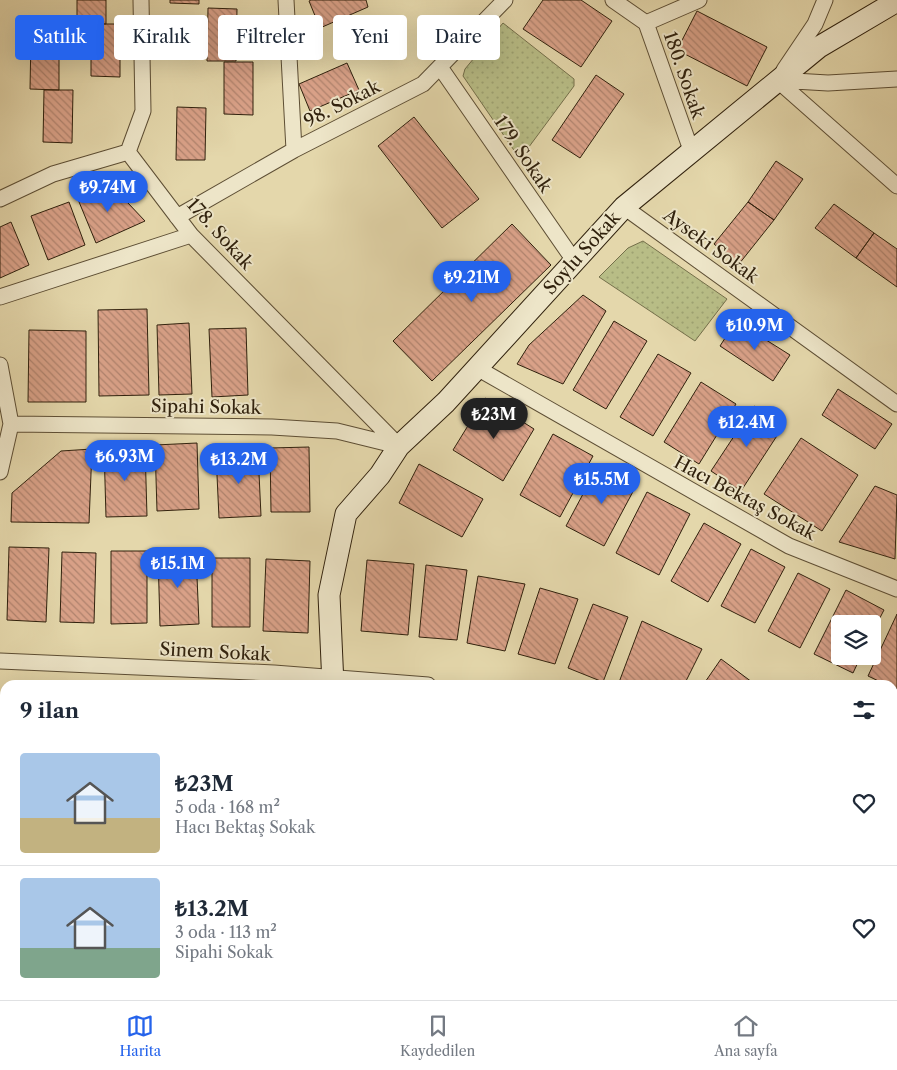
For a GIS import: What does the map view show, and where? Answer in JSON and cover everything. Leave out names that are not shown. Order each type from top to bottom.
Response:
[{"type":"street","points":[[0,199],[53,174],[128,152],[143,111],[141,0]]},
{"type":"street","points":[[286,0],[294,150]]},
{"type":"street","name":"98. Sokak","points":[[177,217],[294,150],[423,84],[505,0]]},
{"type":"street","name":"180. Sokak","points":[[613,0],[646,23],[661,70],[691,150]]},
{"type":"street","points":[[646,23],[698,0]]},
{"type":"street","points":[[777,80],[815,24],[825,0]]},
{"type":"street","name":"Soylu Sokak","points":[[333,680],[329,595],[346,514],[380,475],[399,446],[446,402],[624,207],[691,150],[819,47],[897,1]]},
{"type":"street","name":"179. Sokak","points":[[440,67],[574,262]]},
{"type":"street","points":[[777,80],[828,83],[897,79]]},
{"type":"street","points":[[777,80],[897,186]]},
{"type":"street","name":"178. Sokak","points":[[128,152],[191,235],[399,446]]},
{"type":"street","name":"Ayseki Sokak","points":[[624,207],[897,404]]},
{"type":"street","points":[[0,297],[191,235]]},
{"type":"street","points":[[0,365],[11,424],[0,472]]},
{"type":"street","name":"Hacı Bektaş Sokak","points":[[477,368],[789,546],[897,589]]},
{"type":"street","name":"Sipahi Sokak","points":[[11,424],[272,427],[337,431],[399,446]]},
{"type":"street","name":"Sinem Sokak","points":[[0,661],[316,680]]},
{"type":"green space","points":[[503,23],[574,79],[574,86],[520,159],[463,76],[465,69],[472,60],[500,60],[500,27]]},
{"type":"green space","points":[[643,241],[727,299],[695,341],[599,277],[628,248]]},
{"type":"building","points":[[77,0],[106,0],[106,24],[104,24],[104,15],[77,15]]},
{"type":"building","points":[[170,0],[199,0],[199,4],[170,3]]},
{"type":"building","points":[[366,0],[368,7],[350,15],[333,15],[333,22],[323,27],[323,15],[315,15],[309,1]]},
{"type":"building","points":[[543,0],[581,0],[612,21],[581,67],[523,29]]},
{"type":"building","points":[[208,8],[237,9],[237,15],[218,15],[218,60],[236,61],[207,61]]},
{"type":"building","points":[[697,11],[767,47],[747,86],[677,50]]},
{"type":"building","points":[[104,24],[114,24],[114,60],[120,60],[120,77],[91,76],[91,60],[104,60]]},
{"type":"building","points":[[31,60],[59,60],[59,90],[30,89]]},
{"type":"building","points":[[224,62],[253,62],[253,115],[224,114]]},
{"type":"building","points":[[347,63],[359,90],[310,111],[299,84]]},
{"type":"building","points":[[596,75],[624,94],[580,158],[552,140]]},
{"type":"building","points":[[44,90],[73,90],[72,143],[43,142]]},
{"type":"building","points":[[177,107],[206,108],[205,160],[176,160]]},
{"type":"building","points":[[414,117],[479,199],[442,228],[378,146]]},
{"type":"building","points":[[776,161],[803,179],[774,220],[748,202]]},
{"type":"building","points":[[111,185],[145,221],[96,243],[77,197]]},
{"type":"building","points":[[69,202],[85,245],[48,260],[31,216]]},
{"type":"building","points":[[748,202],[774,220],[739,264],[714,244]]},
{"type":"building","points":[[834,204],[874,233],[856,258],[815,228]]},
{"type":"building","points":[[11,222],[29,265],[0,278],[0,227]]},
{"type":"building","points":[[512,224],[551,265],[432,381],[393,341]]},
{"type":"building","points":[[874,233],[897,249],[897,287],[856,258]]},
{"type":"building","points":[[583,295],[606,311],[563,384],[517,364],[529,345]]},
{"type":"building","points":[[147,309],[149,395],[99,396],[98,310]]},
{"type":"building","points":[[614,321],[647,341],[606,409],[573,390]]},
{"type":"building","points":[[736,321],[790,355],[773,381],[720,346]]},
{"type":"building","points":[[189,323],[192,394],[159,395],[157,325]]},
{"type":"building","points":[[246,328],[248,395],[212,397],[209,329]]},
{"type":"building","points":[[29,330],[86,331],[86,402],[28,402]]},
{"type":"building","points":[[658,354],[691,373],[653,436],[620,417]]},
{"type":"building","points":[[701,382],[736,404],[699,464],[664,442]]},
{"type":"building","points":[[838,389],[892,424],[875,449],[822,415]]},
{"type":"building","points":[[485,398],[534,429],[503,481],[453,450]]},
{"type":"building","points":[[754,406],[784,425],[741,491],[711,471]]},
{"type":"building","points":[[553,434],[593,456],[560,517],[520,495]]},
{"type":"building","points":[[801,438],[858,475],[822,531],[764,494]]},
{"type":"building","points":[[197,443],[199,509],[157,511],[155,445]]},
{"type":"building","points":[[145,446],[147,516],[106,517],[104,447]]},
{"type":"building","points":[[309,447],[310,512],[271,512],[270,448]]},
{"type":"building","points":[[92,449],[89,523],[11,522],[12,493],[61,451]]},
{"type":"building","points":[[258,452],[261,516],[219,518],[216,454]]},
{"type":"building","points":[[419,464],[483,499],[462,537],[399,503]]},
{"type":"building","points":[[599,464],[637,484],[604,546],[566,526]]},
{"type":"building","points":[[875,486],[897,495],[895,559],[839,542]]},
{"type":"building","points":[[647,492],[690,514],[659,575],[616,553]]},
{"type":"building","points":[[704,523],[741,544],[708,602],[671,581]]},
{"type":"building","points":[[9,547],[49,548],[46,622],[7,620]]},
{"type":"building","points":[[751,549],[785,567],[755,623],[721,606]]},
{"type":"building","points":[[111,551],[147,551],[147,623],[111,624]]},
{"type":"building","points":[[62,552],[96,553],[94,623],[60,622]]},
{"type":"building","points":[[196,553],[199,624],[160,626],[158,554]]},
{"type":"building","points":[[212,558],[250,558],[250,627],[212,627]]},
{"type":"building","points":[[266,559],[310,561],[308,633],[263,631]]},
{"type":"building","points":[[367,560],[414,564],[408,635],[361,631]]},
{"type":"building","points":[[426,565],[467,570],[457,640],[419,637]]},
{"type":"building","points":[[798,573],[830,589],[800,648],[768,631]]},
{"type":"building","points":[[478,576],[525,584],[505,651],[467,643]]},
{"type":"building","points":[[540,588],[578,599],[555,664],[518,654]]},
{"type":"building","points":[[846,590],[884,610],[881,616],[834,615]]},
{"type":"building","points":[[593,604],[628,617],[604,680],[598,680],[568,668]]},
{"type":"building","points":[[897,614],[897,680],[876,680],[868,676],[873,665],[881,665],[881,648]]},
{"type":"building","points":[[831,620],[831,662],[814,654]]},
{"type":"building","points":[[642,621],[702,649],[686,680],[620,680]]},
{"type":"building","points":[[721,659],[749,680],[706,680]]},
{"type":"building","points":[[837,665],[857,665],[853,673]]}]
